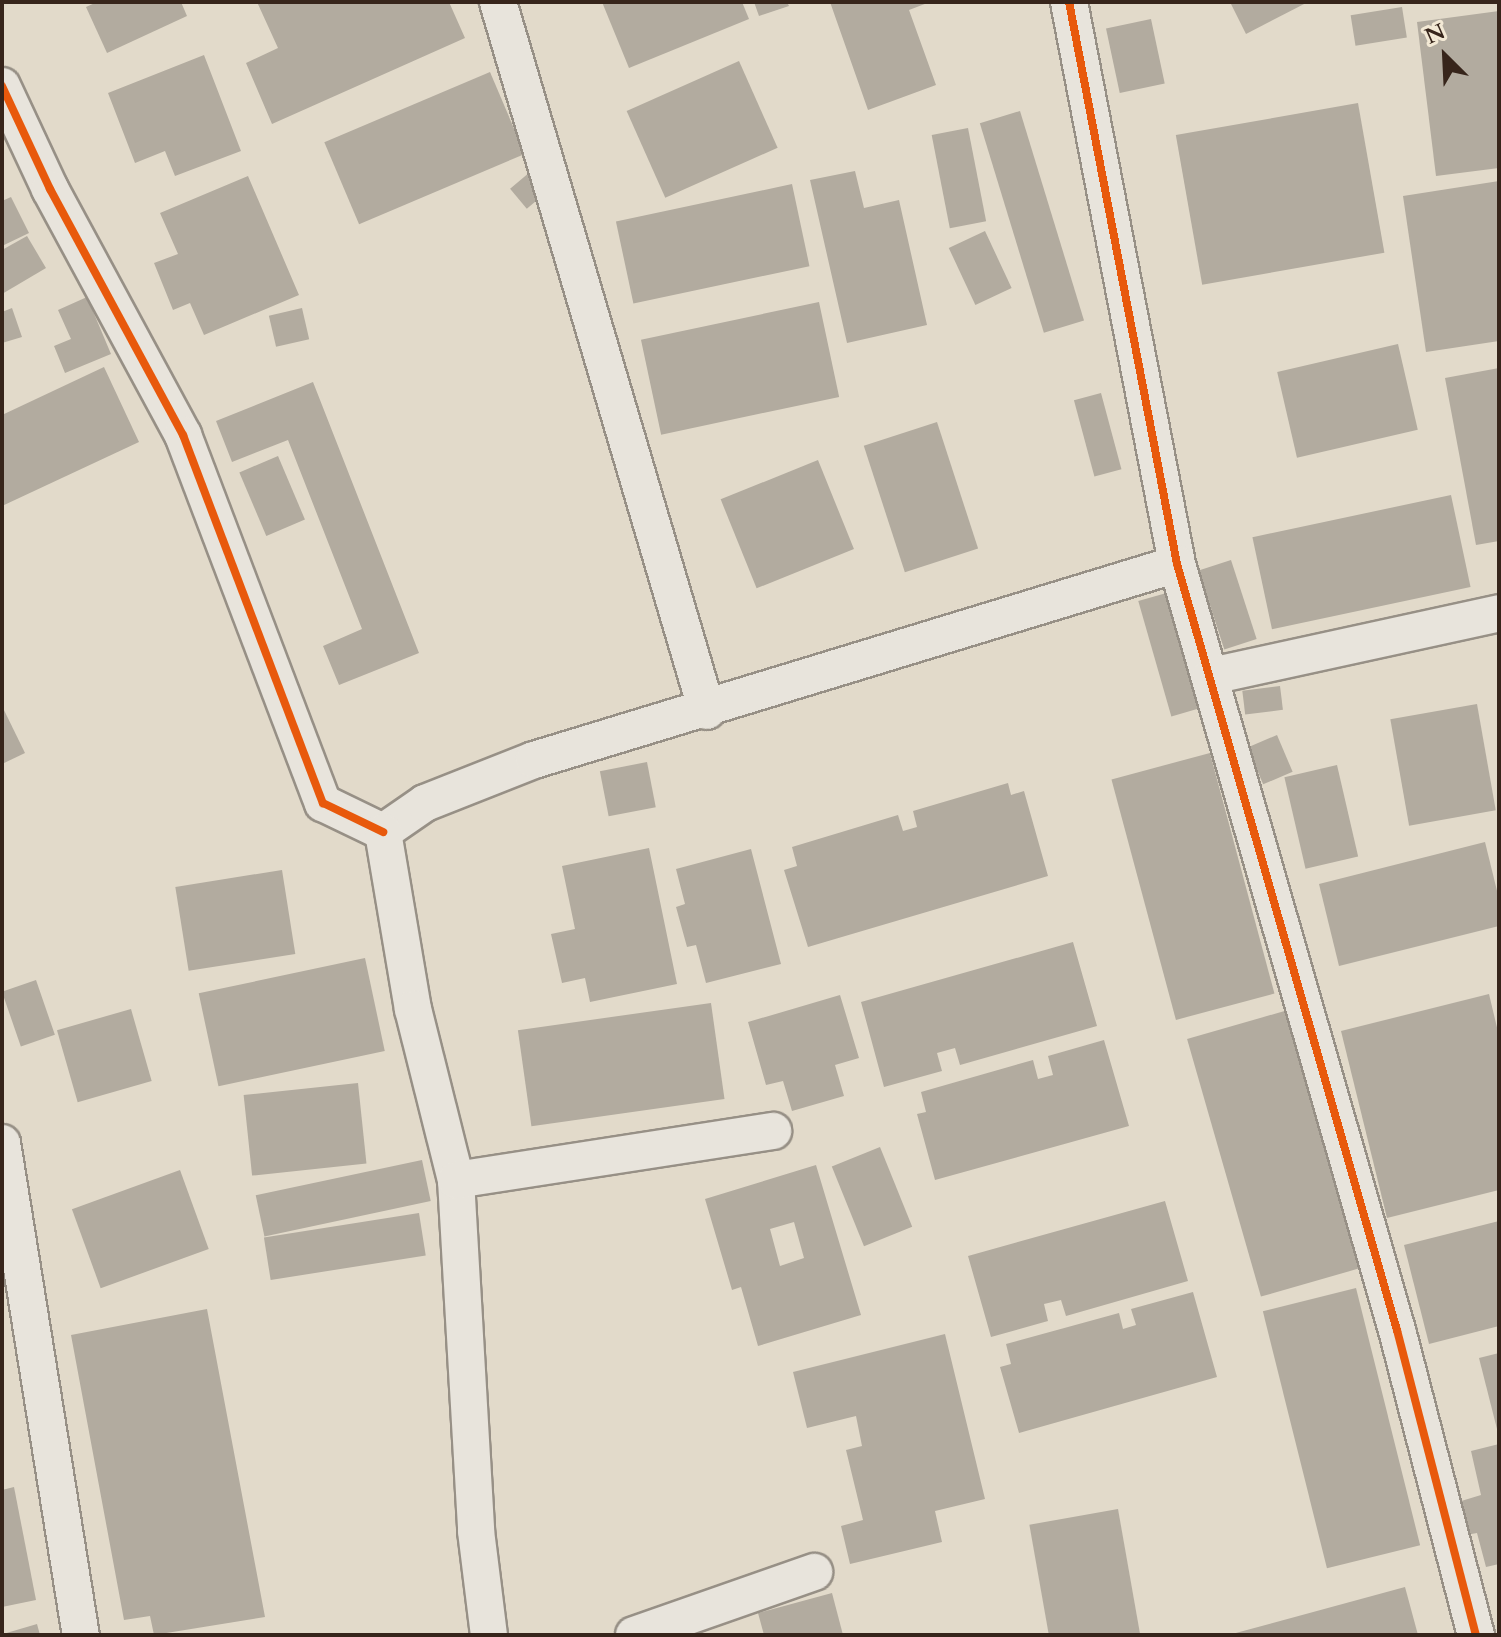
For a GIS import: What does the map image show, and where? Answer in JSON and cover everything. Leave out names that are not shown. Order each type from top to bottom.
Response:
[{"type":"street","points":[[498,2],[707,711]]},
{"type":"street","points":[[1069,2],[1177,564],[1397,1330],[1476,1635]]},
{"type":"street","points":[[2,86],[50,189],[183,435],[323,803],[383,832]]},
{"type":"street","points":[[383,832],[425,803],[534,760],[707,711],[1177,564]]},
{"type":"street","points":[[1211,676],[1499,613]]},
{"type":"street","points":[[383,832],[413,1009],[456,1180],[476,1531],[489,1635]]},
{"type":"street","points":[[456,1180],[773,1131]]},
{"type":"street","points":[[2,1143],[81,1635]]},
{"type":"street","points":[[634,1635],[814,1572]]},
{"type":"building","points":[[97,2],[181,2],[187,16],[107,53],[86,7]]},
{"type":"building","points":[[257,2],[449,2],[465,38],[272,124],[246,63],[278,48]]},
{"type":"building","points":[[602,2],[742,2],[749,19],[629,68]]},
{"type":"building","points":[[754,2],[787,2],[789,6],[759,16]]},
{"type":"building","points":[[830,2],[930,2],[909,10],[936,85],[868,110]]},
{"type":"building","points":[[1230,2],[1308,2],[1246,34]]},
{"type":"building","points":[[1402,7],[1407,38],[1355,46],[1351,15]]},
{"type":"building","points":[[1499,11],[1499,168],[1436,176],[1417,22]]},
{"type":"building","points":[[1151,19],[1165,84],[1120,93],[1106,29]]},
{"type":"building","points":[[204,55],[241,151],[175,176],[165,151],[135,163],[108,93]]},
{"type":"building","points":[[739,61],[778,148],[665,198],[627,111]]},
{"type":"building","points":[[490,72],[525,154],[359,224],[324,142]]},
{"type":"building","points":[[1358,103],[1384,253],[1202,285],[1176,135]]},
{"type":"building","points":[[1020,111],[1084,320],[1044,333],[980,123]]},
{"type":"building","points":[[968,128],[986,221],[950,228],[932,135]]},
{"type":"building","points":[[855,171],[864,208],[899,200],[927,325],[847,343],[810,180]]},
{"type":"building","points":[[530,172],[547,192],[527,209],[510,189]]},
{"type":"building","points":[[248,176],[299,295],[204,335],[190,303],[173,310],[154,263],[178,254],[160,213]]},
{"type":"building","points":[[1499,181],[1499,341],[1426,352],[1403,196]]},
{"type":"building","points":[[792,184],[809,266],[633,304],[616,221]]},
{"type":"building","points":[[11,197],[29,233],[2,246],[2,201]]},
{"type":"building","points":[[985,231],[1012,288],[975,305],[949,248]]},
{"type":"building","points":[[27,236],[46,268],[2,294],[2,250]]},
{"type":"building","points":[[87,297],[111,354],[65,373],[54,346],[71,339],[58,310]]},
{"type":"building","points":[[819,302],[839,397],[661,435],[641,340]]},
{"type":"building","points":[[12,308],[22,337],[2,343],[2,312]]},
{"type":"building","points":[[302,308],[309,339],[276,347],[269,316]]},
{"type":"building","points":[[1398,344],[1418,430],[1297,458],[1277,372]]},
{"type":"building","points":[[104,367],[139,442],[2,506],[2,415]]},
{"type":"building","points":[[1499,368],[1499,541],[1476,545],[1445,378]]},
{"type":"building","points":[[313,382],[419,653],[339,685],[323,646],[362,629],[288,440],[232,462],[216,421]]},
{"type":"building","points":[[1101,393],[1121,469],[1094,477],[1074,400]]},
{"type":"building","points":[[937,422],[978,548],[905,572],[864,446]]},
{"type":"building","points":[[278,456],[305,520],[266,536],[239,472]]},
{"type":"building","points":[[818,460],[854,549],[757,588],[721,499]]},
{"type":"building","points":[[1451,495],[1471,587],[1272,629],[1252,537]]},
{"type":"building","points":[[1231,560],[1257,639],[1224,649],[1199,571]]},
{"type":"building","points":[[1170,592],[1203,707],[1171,716],[1138,601]]},
{"type":"building","points":[[1280,686],[1283,710],[1245,714],[1242,691]]},
{"type":"building","points":[[1477,704],[1496,810],[1409,826],[1390,719]]},
{"type":"building","points":[[2,706],[25,753],[2,764]]},
{"type":"building","points":[[1277,735],[1293,772],[1263,784],[1248,748]]},
{"type":"building","points":[[1210,753],[1274,994],[1176,1020],[1111,779]]},
{"type":"building","points":[[647,762],[656,807],[609,816],[600,771]]},
{"type":"building","points":[[1337,765],[1358,857],[1306,869],[1284,777]]},
{"type":"building","points":[[1008,783],[1011,795],[1024,791],[1048,876],[808,947],[784,870],[797,866],[792,847],[898,815],[903,831],[917,827],[913,811]]},
{"type":"building","points":[[1485,842],[1499,899],[1499,926],[1339,966],[1319,884]]},
{"type":"building","points":[[649,848],[677,984],[590,1002],[585,978],[562,983],[551,934],[575,929],[562,866]]},
{"type":"building","points":[[751,849],[781,964],[706,983],[696,945],[687,947],[676,907],[685,904],[676,869]]},
{"type":"building","points":[[282,870],[295,954],[189,971],[175,887]]},
{"type":"building","points":[[1073,942],[1097,1026],[960,1065],[955,1048],[937,1053],[942,1071],[884,1087],[861,1002]]},
{"type":"building","points":[[365,958],[385,1051],[218,1086],[199,993]]},
{"type":"building","points":[[36,980],[55,1035],[21,1047],[2,992]]},
{"type":"building","points":[[1489,994],[1499,1036],[1499,1190],[1387,1218],[1341,1031]]},
{"type":"building","points":[[840,995],[859,1058],[835,1065],[844,1096],[792,1111],[783,1081],[766,1085],[748,1022]]},
{"type":"building","points":[[711,1003],[724,1099],[531,1126],[518,1030]]},
{"type":"building","points":[[131,1009],[152,1081],[78,1102],[57,1030]]},
{"type":"building","points":[[1288,1010],[1362,1268],[1261,1297],[1187,1039]]},
{"type":"building","points":[[1104,1040],[1129,1126],[935,1180],[917,1114],[926,1112],[921,1092],[1033,1060],[1038,1079],[1053,1075],[1048,1056]]},
{"type":"building","points":[[358,1083],[366,1164],[252,1176],[244,1095]]},
{"type":"building","points":[[880,1147],[912,1227],[864,1246],[832,1166]]},
{"type":"building","points":[[422,1160],[431,1201],[264,1236],[256,1195]]},
{"type":"building","points":[[816,1165],[861,1315],[758,1346],[741,1287],[732,1290],[705,1199]],"holes":[[[794,1222],[804,1258],[780,1266],[770,1229]]]},
{"type":"building","points":[[180,1170],[209,1249],[101,1288],[72,1209]]},
{"type":"building","points":[[1165,1201],[1188,1281],[1066,1316],[1061,1300],[1044,1304],[1048,1321],[991,1337],[968,1256]]},
{"type":"building","points":[[419,1213],[426,1255],[271,1280],[264,1238]]},
{"type":"building","points":[[1499,1221],[1499,1326],[1429,1344],[1404,1245]]},
{"type":"building","points":[[1356,1288],[1420,1545],[1327,1568],[1263,1311]]},
{"type":"building","points":[[1193,1292],[1217,1377],[1019,1433],[1000,1367],[1011,1364],[1006,1344],[1119,1313],[1123,1329],[1136,1325],[1131,1309]]},
{"type":"building","points":[[207,1309],[265,1617],[154,1635],[150,1616],[124,1620],[71,1335]]},
{"type":"building","points":[[945,1334],[985,1499],[935,1511],[942,1542],[850,1564],[841,1526],[863,1520],[846,1450],[862,1446],[856,1416],[807,1428],[793,1372]]},
{"type":"building","points":[[1499,1353],[1499,1433],[1498,1433],[1479,1358]]},
{"type":"building","points":[[1499,1444],[1499,1564],[1486,1567],[1477,1533],[1466,1535],[1458,1502],[1481,1495],[1471,1451]]},
{"type":"building","points":[[14,1487],[36,1600],[2,1607],[2,1490]]},
{"type":"building","points":[[1118,1509],[1140,1635],[1049,1635],[1029,1525]]},
{"type":"building","points":[[1405,1587],[1418,1635],[1232,1635],[1232,1634]]},
{"type":"building","points":[[832,1593],[843,1635],[764,1635],[758,1613]]},
{"type":"building","points":[[37,1624],[40,1635],[3,1635],[3,1634]]},
{"type":"cycle path","points":[[1069,2],[1177,564],[1397,1330],[1476,1635]]},
{"type":"cycle path","points":[[2,86],[50,189],[183,435],[323,803],[383,832]]}]
